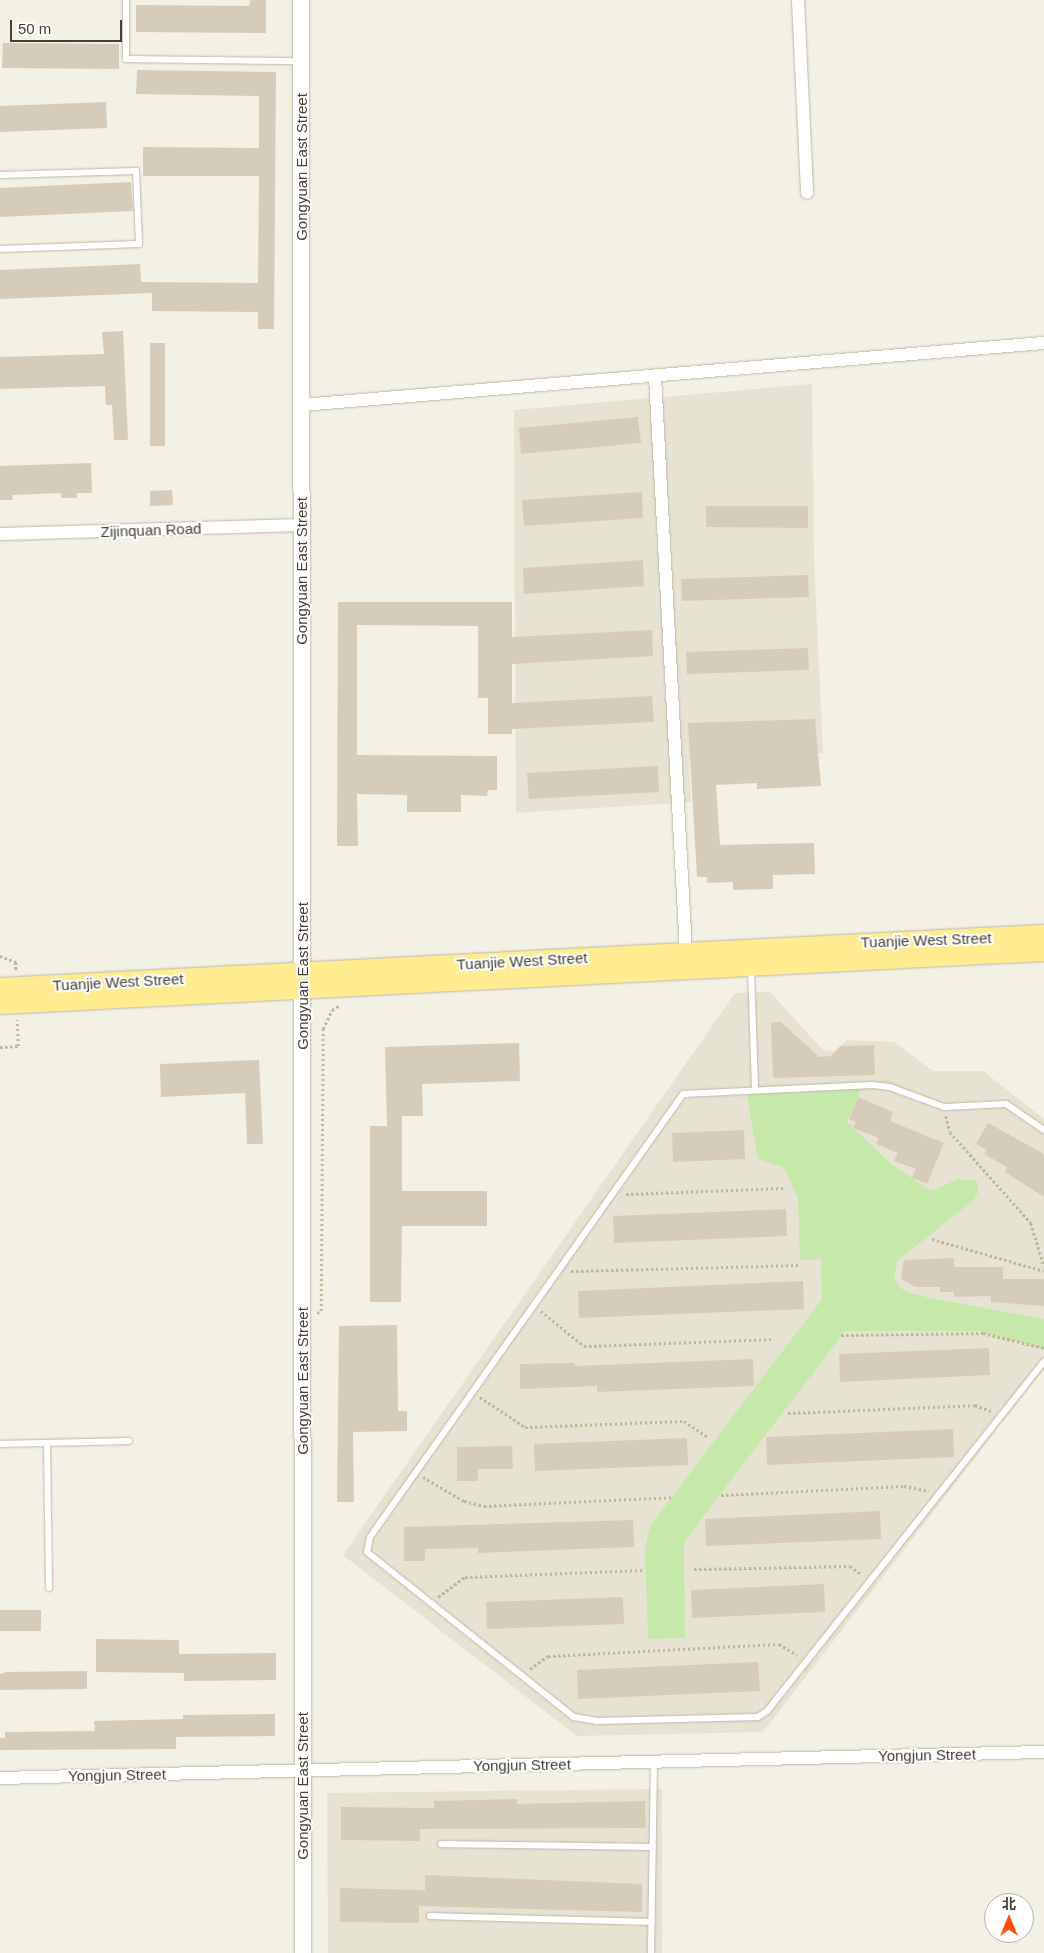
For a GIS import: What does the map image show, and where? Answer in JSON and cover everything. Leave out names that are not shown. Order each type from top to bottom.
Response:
[{"type":"main road","name":"Tuanjie West Street","points":[[8,1004],[686,952],[1044,935]]},
{"type":"main road","name":"Tuanjie West Street","points":[[0,988],[302,980],[751,964],[1044,951]]},
{"type":"street","name":"Gongyuan East Street","points":[[302,0],[302,1953]]},
{"type":"street","points":[[798,0],[808,193]]},
{"type":"street","points":[[302,405],[1044,343]]},
{"type":"street","points":[[655,376],[686,952]]},
{"type":"street","name":"Zijinquan Road","points":[[0,534],[302,525]]},
{"type":"street","name":"Yongjun Street","points":[[0,1778],[1044,1752]]},
{"type":"lane","points":[[126,0],[126,59],[302,61]]},
{"type":"lane","points":[[0,175],[136,171],[139,244],[0,249]]},
{"type":"lane","points":[[751,964],[755,1089]]},
{"type":"lane","points":[[1044,1130],[1006,1104],[944,1107],[890,1087],[873,1085],[755,1089],[682,1094],[370,1537],[367,1552],[574,1718],[586,1721],[753,1718],[767,1711],[1044,1362]]},
{"type":"lane","points":[[0,1444],[128,1441]]},
{"type":"lane","points":[[47,1443],[48,1588]]},
{"type":"lane","points":[[651,1953],[654,1761]]},
{"type":"lane","points":[[441,1844],[653,1847]]},
{"type":"lane","points":[[430,1916],[652,1922]]},
{"type":"path","points":[[302,1322],[321,1311],[323,1029],[332,1010],[347,1000]]},
{"type":"path","points":[[0,1047],[18,1046],[8,1004]]},
{"type":"path","points":[[944,1107],[950,1132],[1031,1223],[1044,1266]]},
{"type":"path","points":[[612,1195],[785,1188]]},
{"type":"path","points":[[932,1239],[1044,1271]]},
{"type":"path","points":[[557,1272],[798,1265]]},
{"type":"path","points":[[534,1306],[584,1346],[774,1339]]},
{"type":"path","points":[[842,1335],[983,1332],[1044,1348]]},
{"type":"path","points":[[473,1392],[525,1427],[684,1421],[708,1437]]},
{"type":"path","points":[[788,1412],[975,1404],[1002,1415]]},
{"type":"path","points":[[416,1473],[476,1506],[672,1497]]},
{"type":"path","points":[[721,1495],[904,1486],[928,1490],[938,1497]]},
{"type":"path","points":[[694,1569],[850,1566],[871,1581]]},
{"type":"path","points":[[429,1603],[465,1577],[645,1570]]},
{"type":"path","points":[[520,1675],[548,1656],[779,1644],[807,1661]]},
{"type":"shaded area","points":[[812,384],[814,559],[823,753],[689,761],[691,802],[516,813],[514,410]]},
{"type":"shaded area","points":[[770,992],[823,1050],[834,1051],[847,1040],[894,1042],[933,1071],[983,1071],[1044,1119],[1044,1369],[763,1732],[577,1736],[343,1555],[735,993]]},
{"type":"shaded area","points":[[662,1789],[662,1953],[328,1953],[327,1793]]},
{"type":"green space","points":[[861,1089],[847,1122],[890,1163],[931,1191],[959,1179],[977,1181],[978,1192],[974,1200],[897,1261],[894,1277],[899,1286],[906,1292],[926,1297],[1044,1319],[1044,1349],[977,1331],[845,1331],[684,1542],[685,1638],[648,1639],[645,1549],[650,1526],[822,1299],[821,1259],[800,1260],[798,1198],[783,1167],[758,1159],[746,1091]]},
{"type":"building","points":[[250,0],[266,0],[266,33],[136,32],[136,5],[249,6]]},
{"type":"building","points":[[3,43],[119,44],[119,69],[2,68]]},
{"type":"building","points":[[137,70],[276,72],[274,329],[258,329],[258,312],[152,311],[152,293],[0,299],[0,270],[140,264],[141,282],[258,283],[259,176],[143,176],[143,147],[259,148],[259,96],[136,94]]},
{"type":"building","points":[[106,102],[107,128],[0,132],[0,106]]},
{"type":"building","points":[[131,182],[133,211],[0,217],[0,188]]},
{"type":"building","points":[[123,331],[128,440],[114,440],[112,405],[106,405],[105,386],[0,389],[0,357],[104,354],[102,332]]},
{"type":"building","points":[[150,343],[165,343],[165,446],[150,446]]},
{"type":"building","points":[[638,417],[641,443],[521,454],[519,428]]},
{"type":"building","points":[[91,463],[92,493],[77,493],[77,498],[61,498],[61,493],[12,495],[13,500],[0,500],[0,466]]},
{"type":"building","points":[[172,490],[173,505],[150,506],[150,491]]},
{"type":"building","points":[[642,492],[643,518],[524,526],[522,500]]},
{"type":"building","points":[[706,506],[808,506],[808,528],[706,527]]},
{"type":"building","points":[[643,560],[644,586],[524,594],[523,568]]},
{"type":"building","points":[[808,575],[809,597],[682,601],[681,579]]},
{"type":"building","points":[[338,602],[512,602],[512,637],[652,630],[653,656],[512,664],[512,703],[652,696],[654,722],[512,729],[512,734],[488,734],[488,698],[478,698],[478,626],[357,625],[357,755],[497,756],[497,790],[488,790],[487,796],[461,795],[461,812],[407,812],[407,795],[357,794],[358,846],[337,846]]},
{"type":"building","points":[[808,648],[809,670],[687,674],[686,652]]},
{"type":"building","points":[[815,719],[821,786],[757,789],[757,783],[716,785],[720,845],[814,843],[815,874],[773,875],[773,889],[733,890],[733,882],[707,883],[707,877],[697,877],[688,723]]},
{"type":"building","points":[[658,766],[659,792],[529,799],[527,773]]},
{"type":"building","points":[[781,1022],[819,1057],[831,1056],[841,1046],[874,1045],[875,1075],[773,1078],[771,1023]]},
{"type":"building","points":[[519,1043],[520,1081],[422,1084],[423,1116],[402,1116],[402,1191],[487,1191],[487,1226],[402,1226],[401,1302],[370,1302],[370,1126],[387,1126],[385,1047]]},
{"type":"building","points":[[259,1060],[263,1144],[247,1144],[245,1093],[161,1097],[160,1064]]},
{"type":"building","points":[[858,1097],[893,1112],[890,1121],[944,1143],[927,1184],[912,1178],[916,1169],[894,1161],[898,1153],[876,1144],[879,1138],[853,1128],[856,1122],[849,1119]]},
{"type":"building","points":[[988,1123],[1044,1154],[1044,1197],[1005,1172],[1007,1167],[984,1154],[987,1150],[976,1144]]},
{"type":"building","points":[[744,1130],[745,1159],[673,1162],[672,1133]]},
{"type":"building","points":[[786,1209],[787,1236],[614,1243],[613,1216]]},
{"type":"building","points":[[954,1258],[954,1267],[1003,1267],[1003,1279],[1044,1279],[1044,1306],[991,1302],[991,1296],[954,1297],[954,1292],[940,1292],[940,1287],[915,1287],[901,1279],[904,1260]]},
{"type":"building","points":[[803,1281],[804,1309],[579,1318],[578,1291]]},
{"type":"building","points":[[397,1325],[398,1411],[407,1411],[407,1431],[353,1432],[354,1502],[337,1502],[339,1326]]},
{"type":"building","points":[[989,1348],[990,1375],[840,1382],[839,1354]]},
{"type":"building","points":[[753,1359],[754,1386],[597,1392],[597,1386],[520,1389],[520,1364],[575,1363],[575,1366]]},
{"type":"building","points":[[953,1429],[954,1457],[767,1465],[766,1437]]},
{"type":"building","points":[[687,1438],[688,1465],[535,1471],[534,1444]]},
{"type":"building","points":[[512,1446],[513,1469],[478,1469],[478,1481],[457,1481],[457,1447]]},
{"type":"building","points":[[880,1511],[881,1539],[706,1546],[705,1519]]},
{"type":"building","points":[[633,1520],[634,1547],[478,1553],[478,1548],[425,1549],[425,1561],[404,1561],[404,1527]]},
{"type":"building","points":[[824,1584],[825,1612],[692,1618],[691,1590]]},
{"type":"building","points":[[623,1597],[624,1624],[487,1629],[486,1602]]},
{"type":"building","points":[[0,1610],[41,1610],[41,1631],[0,1631]]},
{"type":"building","points":[[96,1639],[179,1640],[179,1654],[276,1653],[276,1680],[184,1681],[184,1673],[96,1672]]},
{"type":"building","points":[[758,1662],[760,1691],[578,1699],[577,1670]]},
{"type":"building","points":[[87,1671],[87,1689],[0,1690],[0,1674],[6,1672]]},
{"type":"building","points":[[275,1714],[275,1736],[176,1737],[176,1749],[0,1750],[0,1738],[5,1738],[5,1732],[95,1731],[94,1721],[183,1719],[183,1715]]},
{"type":"building","points":[[517,1799],[517,1804],[645,1801],[646,1828],[420,1829],[420,1841],[341,1840],[341,1807],[434,1808],[434,1801]]},
{"type":"building","points":[[425,1875],[642,1884],[642,1912],[419,1906],[419,1923],[340,1922],[340,1888],[425,1890]]}]
